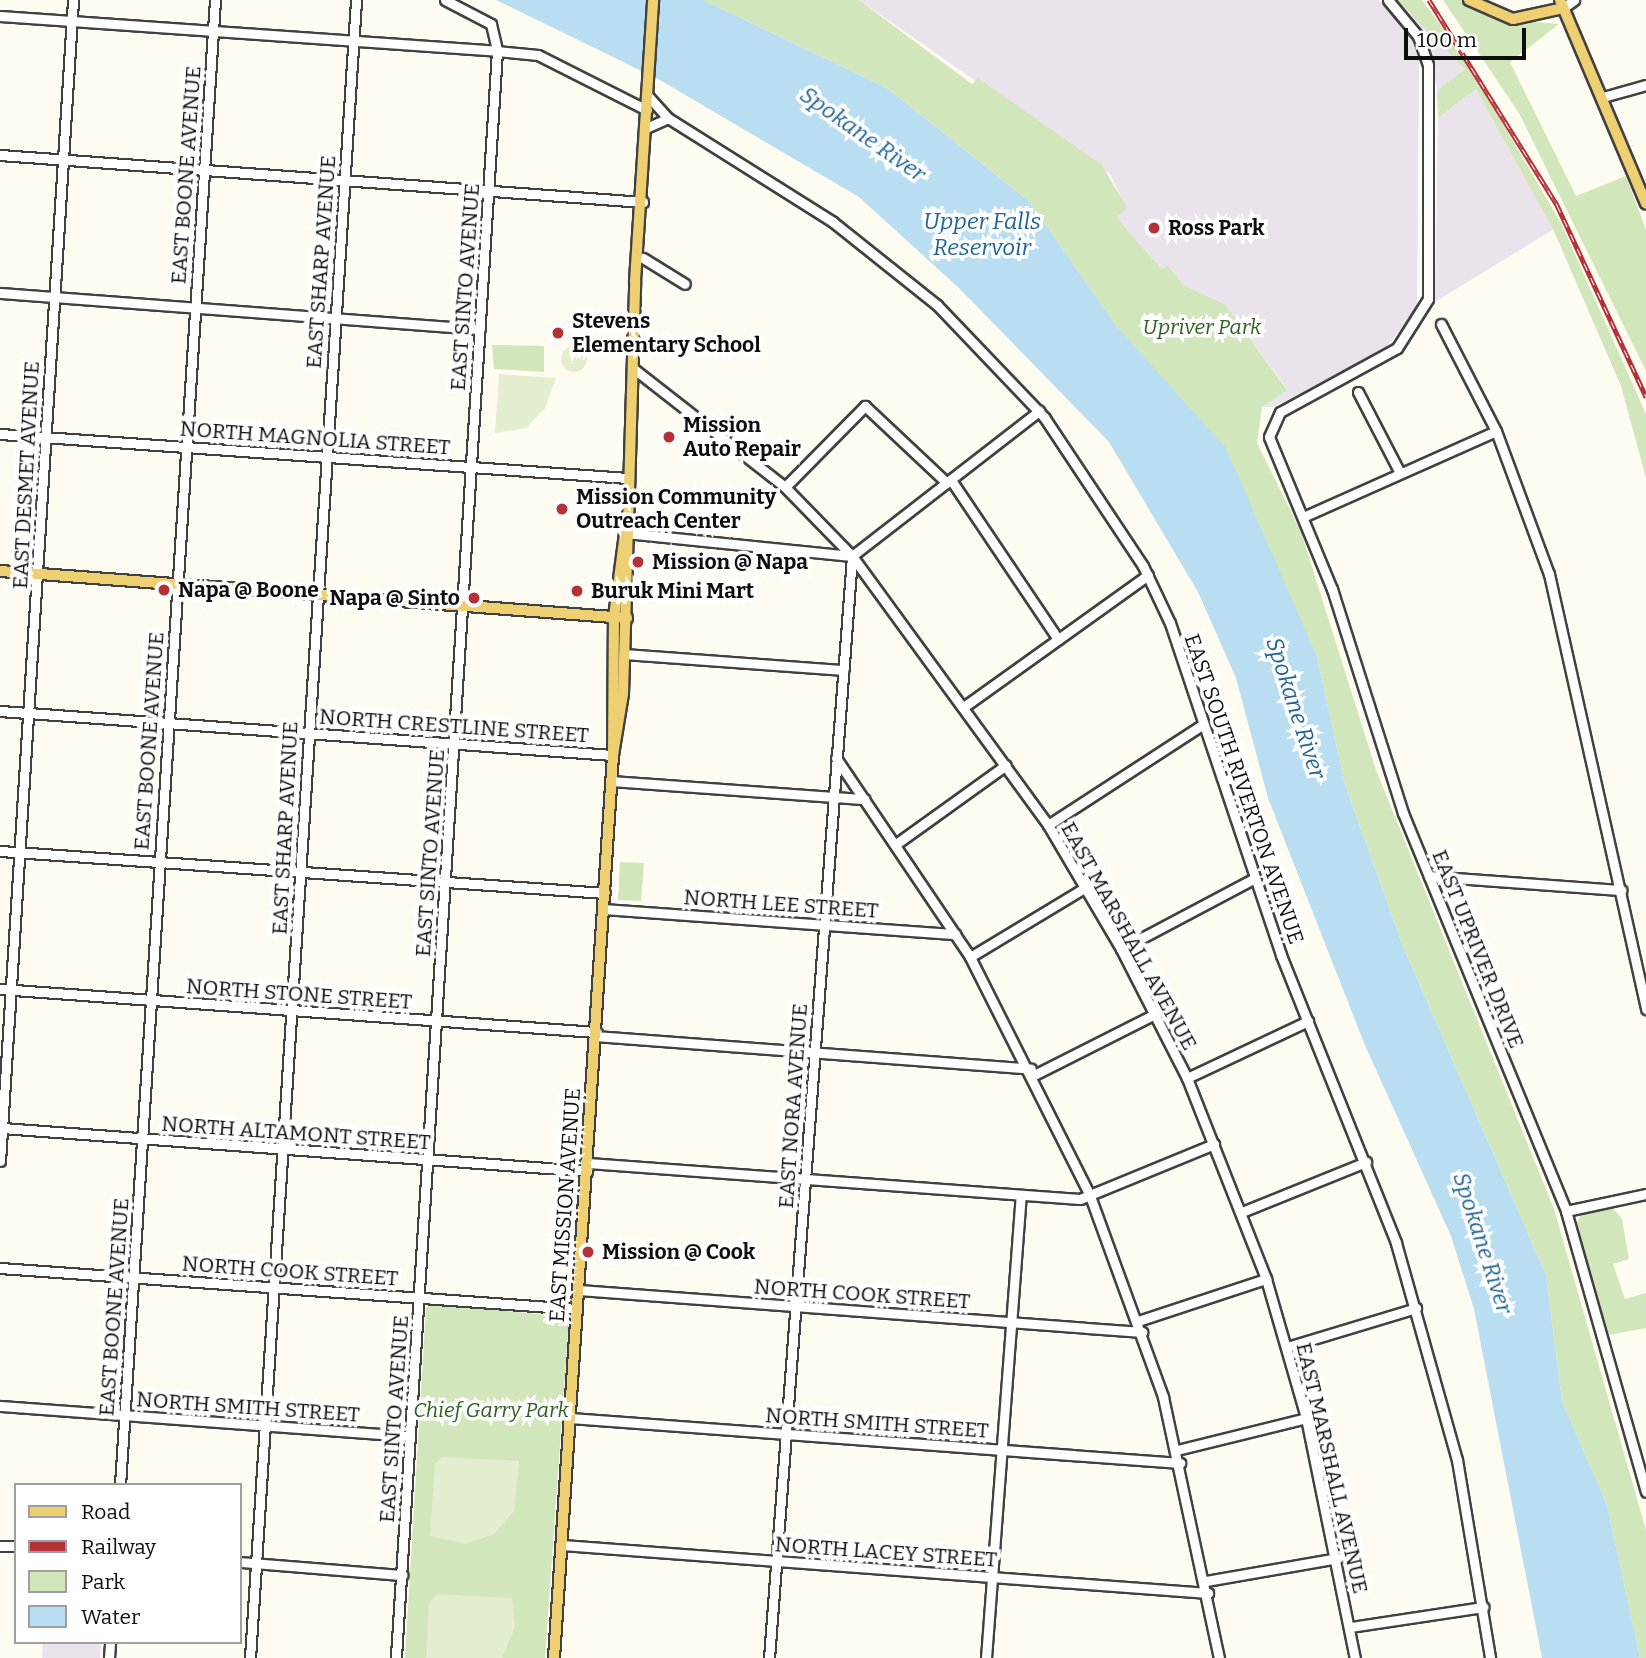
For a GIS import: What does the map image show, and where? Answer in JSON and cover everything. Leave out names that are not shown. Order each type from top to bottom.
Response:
[{"type":"main road","name":"EAST MISSION AVENUE","points":[[554,1658],[606,893],[613,755],[614,617],[625,533],[653,0]]},
{"type":"main road","points":[[1469,0],[1513,19],[1562,4],[1646,204]]},
{"type":"main road","name":"EAST MISSION AVENUE","points":[[638,289],[643,258],[641,234]]},
{"type":"main road","name":"EAST MISSION AVENUE","points":[[613,755],[627,618],[625,533]]},
{"type":"main road","points":[[0,572],[627,618]]},
{"type":"street","name":"EAST DESMET AVENUE","points":[[0,1161],[5,989],[19,853],[74,0]]},
{"type":"street","name":"EAST BOONE AVENUE","points":[[120,1483],[215,0]]},
{"type":"street","name":"EAST SHARP AVENUE","points":[[250,1658],[356,0]]},
{"type":"street","points":[[445,0],[491,24],[497,51]]},
{"type":"street","name":"EAST UPRIVER DRIVE","points":[[1388,0],[1418,36],[1428,65],[1428,299],[1397,348],[1280,412],[1272,423],[1272,449],[1303,517],[1429,876],[1566,1211],[1646,1492]]},
{"type":"street","points":[[1562,4],[1574,0]]},
{"type":"street","points":[[0,16],[538,55],[648,110]]},
{"type":"street","name":"EAST SINTO AVENUE","points":[[397,1658],[497,51]]},
{"type":"street","points":[[1603,97],[1646,85]]},
{"type":"street","name":"EAST SOUTH RIVERTON AVENUE","points":[[648,94],[668,118],[853,238],[937,304],[1039,411],[1148,575],[1253,879],[1366,1162],[1416,1308],[1457,1461],[1490,1658]]},
{"type":"street","points":[[646,128],[668,118]]},
{"type":"street","points":[[0,155],[643,202]]},
{"type":"street","points":[[643,258],[685,284]]},
{"type":"street","points":[[0,293],[480,329]]},
{"type":"street","points":[[1441,324],[1496,431],[1552,583],[1646,1009]]},
{"type":"street","name":"EAST MARSHALL AVENUE","points":[[634,369],[785,487],[852,556],[965,706],[1048,825],[1121,949],[1187,1078],[1242,1212],[1266,1279],[1306,1418],[1338,1558],[1355,1658]]},
{"type":"street","points":[[1358,392],[1400,473]]},
{"type":"street","points":[[785,487],[858,409],[875,408],[949,481],[1058,639]]},
{"type":"street","points":[[625,533],[852,556],[1039,411]]},
{"type":"street","points":[[1303,517],[1496,431]]},
{"type":"street","name":"NORTH MAGNOLIA STREET","points":[[0,434],[628,478]]},
{"type":"street","name":"EAST NORA AVENUE","points":[[769,1658],[852,556]]},
{"type":"street","points":[[965,706],[1148,575]]},
{"type":"street","points":[[625,654],[843,670]]},
{"type":"street","name":"NORTH CRESTLINE STREET","points":[[0,711],[613,755]]},
{"type":"street","points":[[1048,825],[1202,725]]},
{"type":"street","points":[[836,758],[970,957],[1032,1072],[1090,1196],[1139,1321],[1177,1450],[1206,1581],[1219,1658]]},
{"type":"street","points":[[896,844],[1006,765]]},
{"type":"street","points":[[612,781],[864,799]]},
{"type":"street","points":[[0,851],[606,893]]},
{"type":"street","points":[[1429,876],[1621,890]]},
{"type":"street","points":[[1121,949],[1253,879]]},
{"type":"street","points":[[970,957],[1086,887]]},
{"type":"street","name":"NORTH LEE STREET","points":[[604,909],[955,934]]},
{"type":"street","name":"NORTH STONE STREET","points":[[5,989],[436,1021],[1032,1072]]},
{"type":"street","points":[[1032,1072],[1155,1014]]},
{"type":"street","points":[[1187,1078],[1308,1021]]},
{"type":"street","name":"NORTH ALTAMONT STREET","points":[[2,1128],[429,1160],[804,1179],[1021,1196],[1090,1196],[1214,1144]]},
{"type":"street","points":[[1242,1212],[1366,1162]]},
{"type":"street","points":[[1566,1211],[1646,1194]]},
{"type":"street","points":[[986,1658],[1021,1196]]},
{"type":"street","name":"NORTH COOK STREET","points":[[0,1268],[578,1309]]},
{"type":"street","points":[[1139,1321],[1266,1279]]},
{"type":"street","name":"NORTH COOK STREET","points":[[579,1290],[1142,1332]]},
{"type":"street","points":[[1287,1347],[1416,1308]]},
{"type":"street","name":"NORTH SMITH STREET","points":[[0,1406],[410,1436]]},
{"type":"street","name":"NORTH SMITH STREET","points":[[570,1418],[1180,1463]]},
{"type":"street","points":[[1177,1450],[1306,1418]]},
{"type":"street","name":"NORTH LACEY STREET","points":[[562,1545],[1208,1593]]},
{"type":"street","points":[[1206,1581],[1338,1558]]},
{"type":"street","points":[[242,1562],[401,1575]]},
{"type":"street","points":[[1351,1627],[1483,1607]]},
{"type":"shaded area","points":[[859,0],[1379,0],[1410,36],[1419,60],[1417,309],[1384,350],[1273,407],[1262,407],[1287,389],[1225,304],[1185,286],[1167,265],[1162,269],[1134,238],[1116,216],[1126,208],[1110,174]]},
{"type":"shaded area","points":[[1416,13],[1465,69],[1437,90],[1430,47],[1411,17]]},
{"type":"shaded area","points":[[1476,89],[1554,229],[1435,302],[1438,118]]},
{"type":"shaded area","points":[[43,1644],[101,1644],[100,1658],[42,1658]]},
{"type":"green space","name":"Upriver Park","points":[[703,0],[859,0],[972,84],[978,78],[1102,165],[1127,208],[1117,217],[1134,238],[1162,269],[1167,265],[1185,286],[1225,304],[1287,390],[1262,407],[1257,443],[1301,532],[1376,770],[1554,1209],[1646,1530],[1646,1658],[1640,1658],[1607,1505],[1562,1401],[1546,1275],[1402,944],[1345,785],[1317,657],[1117,327],[1029,201],[887,88]]},
{"type":"green space","points":[[1397,0],[1422,0],[1459,49],[1562,225],[1646,414],[1646,478],[1621,386],[1553,229],[1476,89],[1438,118],[1437,90],[1465,69]]},
{"type":"green space","points":[[1443,0],[1463,0],[1500,19],[1559,24],[1510,62],[1576,196],[1626,176],[1646,230],[1646,371],[1519,113]]},
{"type":"green space","points":[[492,345],[544,346],[544,372],[494,369]]},
{"type":"green space","points":[[574,346],[583,350],[587,359],[583,368],[574,372],[565,368],[561,359],[565,350]]},
{"type":"green space","points":[[499,374],[556,378],[545,408],[526,428],[495,433]]},
{"type":"green space","points":[[620,862],[644,863],[641,901],[618,900]]},
{"type":"green space","points":[[1612,1207],[1622,1219],[1629,1259],[1613,1264],[1625,1299],[1646,1293],[1646,1328],[1609,1335],[1576,1225],[1581,1214]]},
{"type":"green space","name":"Chief Garry Park","points":[[432,1304],[569,1317],[545,1658],[405,1658],[426,1308]]},
{"type":"green space","points":[[442,1457],[519,1461],[514,1511],[494,1534],[465,1544],[430,1536],[435,1464]]},
{"type":"green space","points":[[438,1594],[512,1598],[515,1627],[502,1658],[426,1658],[429,1602]]},
{"type":"water","name":"Upper Falls Reservoir","points":[[496,0],[703,0],[887,88],[1029,201],[1117,327],[1226,448],[1317,657],[1345,785],[1402,944],[1546,1275],[1562,1401],[1607,1505],[1640,1658],[1542,1658],[1474,1309],[1451,1236],[1364,1043],[1268,798],[1236,678],[1198,592],[1109,442],[960,289],[859,197],[660,80]]},
{"type":"railway","points":[[1429,0],[1557,205],[1646,397]]},
{"type":"place","name":"Ross Park","points":[[1154,228]]},
{"type":"place","name":"Stevens Elementary School","points":[[558,333]]},
{"type":"place","name":"Mission Auto Repair","points":[[669,437]]},
{"type":"place","name":"Mission Community Outreach Center","points":[[562,509]]},
{"type":"place","name":"Mission @ Napa","points":[[638,562]]},
{"type":"place","name":"Napa @ Boone","points":[[164,590]]},
{"type":"place","name":"Buruk Mini Mart","points":[[577,591]]},
{"type":"place","name":"Napa @ Sinto","points":[[474,598]]},
{"type":"place","name":"Mission @ Cook","points":[[588,1252]]},
{"type":"water label","name":"Spokane River","points":[[863,134]]},
{"type":"water label","name":"Spokane River","points":[[1296,708]]},
{"type":"water label","name":"Spokane River","points":[[1483,1243]]}]
